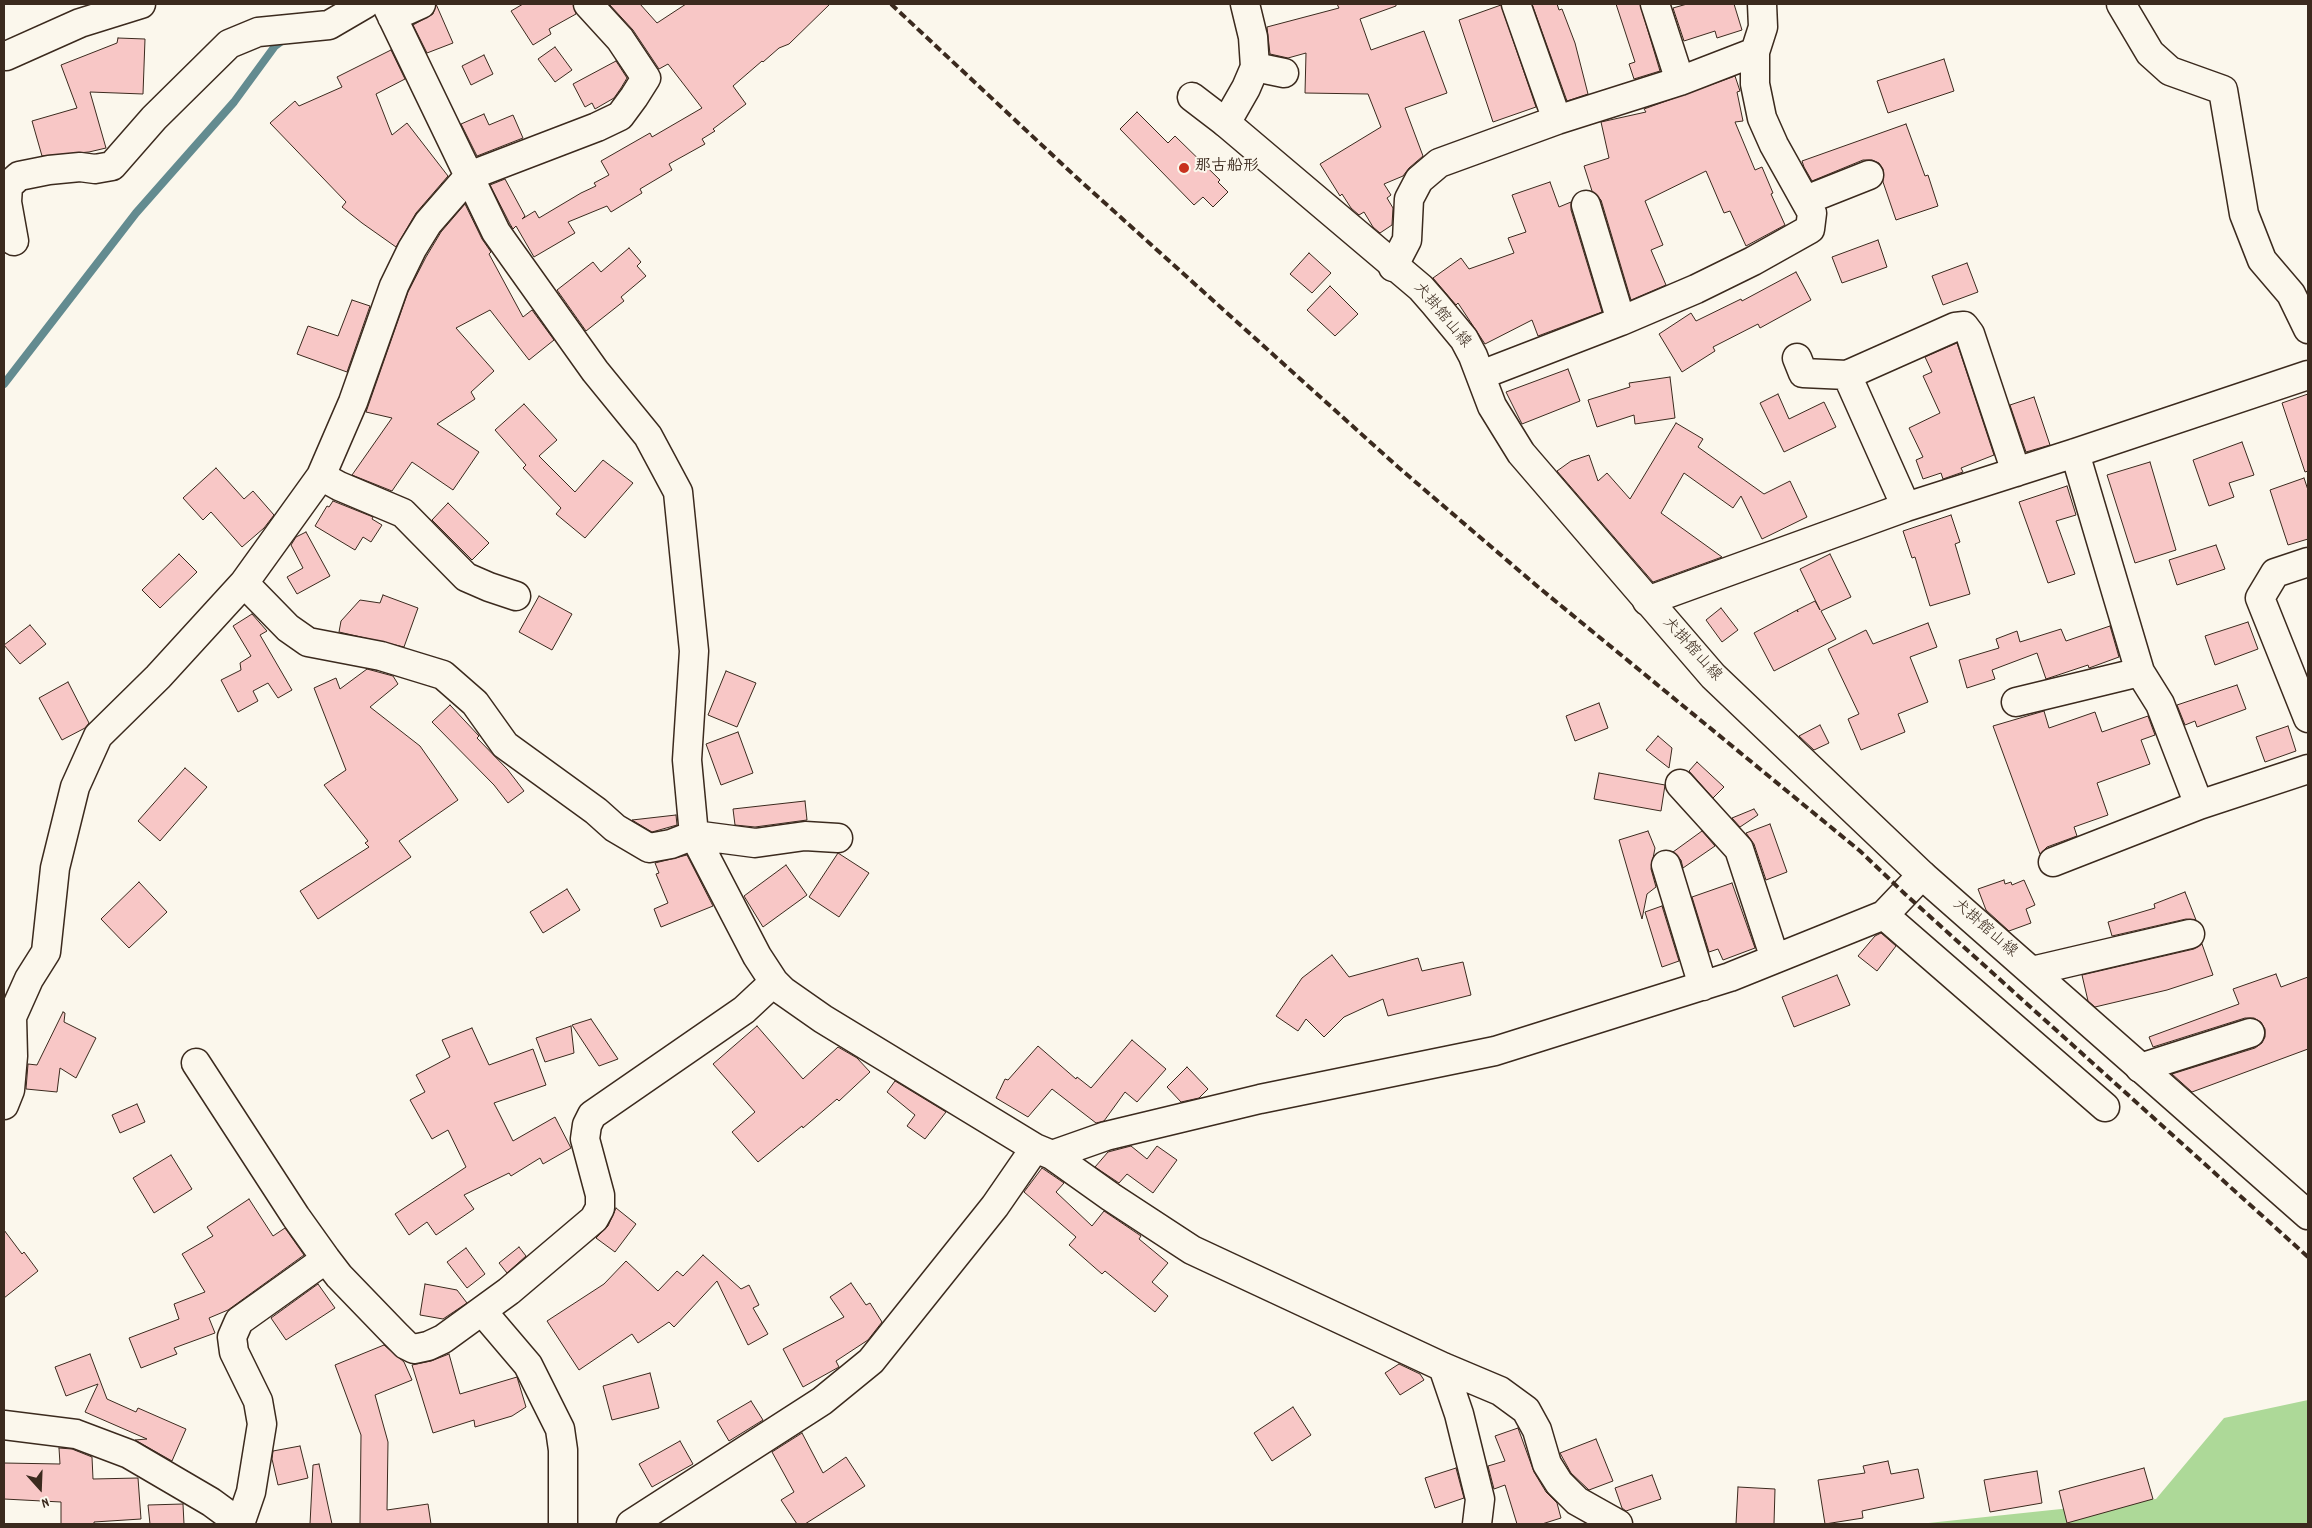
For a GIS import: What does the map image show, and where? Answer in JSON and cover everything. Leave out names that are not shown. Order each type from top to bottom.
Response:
[{"type":"street","points":[[6,56],[80,23],[141,4]]},
{"type":"street","points":[[14,241],[9,219],[8,186],[19,176],[49,170],[80,167],[95,169],[112,166],[154,118],[228,44],[258,32],[329,25],[365,4]]},
{"type":"street","points":[[421,4],[389,10],[496,232],[595,371],[648,436],[678,492],[694,651],[687,760],[694,836],[757,956],[774,982],[782,991],[823,1020],[1044,1151],[1110,1198],[1192,1250],[1500,1391],[1526,1410],[1537,1430],[1547,1464],[1559,1483],[1577,1501],[1618,1524]]},
{"type":"street","points":[[4,1105],[10,1090],[13,1056],[12,1017],[29,980],[46,952],[57,859],[75,786],[98,736],[158,677],[244,583],[321,476],[352,402],[394,286],[412,249],[428,223],[469,176],[597,127],[620,116],[634,97],[646,78],[620,39],[588,4]]},
{"type":"street","points":[[1226,123],[1246,88],[1255,67],[1253,37],[1244,4]]},
{"type":"street","points":[[1516,4],[1557,120]]},
{"type":"street","points":[[1655,4],[1680,81]]},
{"type":"street","points":[[1481,375],[1621,321],[1696,289],[1753,261],[1810,229],[1812,213],[1785,167],[1762,118],[1756,84],[1755,52],[1763,27],[1762,4]]},
{"type":"street","points":[[2121,4],[2150,53],[2170,71],[2223,90],[2244,214],[2262,260],[2291,294],[2308,329]]},
{"type":"street","points":[[1393,267],[1407,240],[1409,199],[1419,180],[1439,163],[1557,120],[1680,81],[1755,52]]},
{"type":"street","points":[[1255,67],[1284,73]]},
{"type":"street","name":"犬掛館山線","points":[[1192,97],[1226,123],[1393,267],[1421,288],[1464,339],[1474,356],[1492,406],[1521,453],[1713,676],[1922,875],[2308,1215]]},
{"type":"street","points":[[1806,200],[1869,175]]},
{"type":"street","points":[[1586,205],[1621,321]]},
{"type":"street","points":[[1797,358],[1803,373],[1847,375],[1955,327],[1964,326],[1970,334],[2016,472]]},
{"type":"street","points":[[1847,375],[1906,507]]},
{"type":"street","points":[[1647,601],[1906,507],[2075,454],[2308,375]]},
{"type":"street","points":[[2075,454],[2140,672],[2160,704],[2199,805]]},
{"type":"street","points":[[321,476],[339,486],[404,513],[466,576],[489,587],[516,596]]},
{"type":"street","points":[[2308,562],[2275,573],[2260,598],[2308,718]]},
{"type":"street","points":[[244,583],[288,628],[308,642],[381,656],[443,675],[475,703],[505,745],[596,811],[615,828],[649,848],[671,844],[694,836],[755,842],[805,836],[838,838]]},
{"type":"street","points":[[2016,702],[2140,672]]},
{"type":"street","points":[[2053,862],[2199,805],[2308,769]]},
{"type":"street","points":[[1680,784],[1739,850],[1774,959]]},
{"type":"street","points":[[1666,865],[1702,986]]},
{"type":"street","points":[[631,1524],[822,1401],[871,1361],[995,1206],[1044,1151],[1260,1099],[1495,1051],[1702,986],[1884,915],[1922,875]]},
{"type":"street","points":[[1884,915],[2105,1107]]},
{"type":"street","points":[[2032,971],[2190,934]]},
{"type":"street","points":[[196,1063],[279,1192],[326,1259],[339,1276],[395,1334],[406,1345],[414,1349],[443,1339],[482,1311],[594,1220],[600,1208],[600,1195],[585,1139],[587,1125],[592,1115],[744,1010],[774,982]]},
{"type":"street","points":[[2140,1068],[2250,1033]]},
{"type":"street","points":[[4,1425],[76,1434],[129,1454],[211,1502],[241,1524],[251,1492],[262,1424],[258,1401],[234,1352],[232,1337],[239,1321],[326,1259]]},
{"type":"street","points":[[482,1311],[528,1365],[560,1429],[563,1450],[563,1524]]},
{"type":"street","points":[[1443,1366],[1459,1414],[1480,1499],[1477,1524]]},
{"type":"green space","points":[[2308,1400],[2308,1524],[1919,1524],[2156,1499],[2224,1418]]},
{"type":"building","points":[[436,4],[453,43],[427,53],[413,25],[433,14]]},
{"type":"building","points":[[523,4],[573,4],[576,14],[549,29],[551,34],[533,45],[511,11]]},
{"type":"building","points":[[609,4],[640,4],[657,23],[686,4],[830,4],[789,44],[779,48],[733,86],[746,104],[713,129],[715,131],[702,139],[705,144],[669,164],[672,170],[640,189],[642,193],[611,212],[607,206],[568,222],[575,233],[534,257],[516,226],[513,229],[490,185],[505,179],[525,216],[522,219],[535,211],[539,218],[596,186],[594,183],[609,175],[601,161],[650,133],[652,137],[702,108],[668,64],[659,69],[633,30]]},
{"type":"building","points":[[1337,4],[1396,4],[1396,6],[1360,19],[1371,50],[1424,31],[1447,93],[1405,108],[1423,156],[1403,176],[1384,184],[1391,195],[1387,198],[1393,208],[1392,225],[1380,233],[1373,227],[1364,212],[1359,215],[1351,208],[1342,194],[1340,196],[1320,164],[1381,127],[1368,94],[1305,93],[1306,53],[1288,58],[1270,54],[1267,27],[1339,8]]},
{"type":"building","points":[[1532,4],[1557,4],[1559,10],[1562,9],[1575,43],[1588,94],[1567,101]]},
{"type":"building","points":[[1616,4],[1640,4],[1660,71],[1634,79],[1629,64],[1635,62]]},
{"type":"building","points":[[1687,4],[1734,4],[1742,30],[1717,38],[1715,31],[1684,41],[1673,8]]},
{"type":"building","points":[[1501,5],[1536,107],[1493,122],[1459,20]]},
{"type":"building","points":[[118,38],[145,39],[143,94],[90,92],[106,148],[89,152],[42,156],[32,121],[77,108],[61,65],[117,43]]},
{"type":"building","points":[[555,47],[572,70],[555,82],[538,59]]},
{"type":"building","points":[[391,50],[405,79],[376,94],[392,135],[407,123],[448,176],[416,213],[396,247],[342,207],[346,202],[270,123],[295,101],[299,106],[342,87],[337,77]]},
{"type":"building","points":[[484,55],[493,74],[471,85],[462,66]]},
{"type":"building","points":[[1944,59],[1954,91],[1888,113],[1877,81]]},
{"type":"building","points":[[616,61],[627,78],[621,88],[614,98],[595,109],[592,103],[585,107],[573,84]]},
{"type":"building","points":[[1735,76],[1740,91],[1737,92],[1743,121],[1735,122],[1755,170],[1762,167],[1773,193],[1771,194],[1785,225],[1746,246],[1730,211],[1724,213],[1706,171],[1645,201],[1663,245],[1651,250],[1666,285],[1631,300],[1601,200],[1592,191],[1584,166],[1609,158],[1601,122],[1646,112],[1644,109]]},
{"type":"building","points":[[1137,112],[1168,143],[1175,136],[1220,180],[1218,182],[1228,192],[1213,207],[1203,197],[1194,205],[1120,129]]},
{"type":"building","points":[[484,114],[489,125],[513,115],[523,138],[477,156],[461,124]]},
{"type":"building","points":[[1906,124],[1925,176],[1928,175],[1938,206],[1896,220],[1883,182],[1883,169],[1879,163],[1872,160],[1863,160],[1812,181],[1804,167],[1802,161]]},
{"type":"building","points":[[1550,182],[1559,207],[1571,202],[1571,210],[1602,312],[1538,336],[1532,320],[1485,344],[1458,303],[1456,305],[1433,278],[1461,258],[1469,269],[1514,253],[1508,238],[1526,232],[1512,195]]},
{"type":"building","points":[[465,204],[523,317],[532,310],[554,340],[529,360],[490,310],[456,328],[494,371],[471,392],[475,399],[437,424],[479,452],[453,490],[412,462],[392,491],[352,475],[392,418],[366,412],[408,292],[441,232]]},
{"type":"building","points":[[1878,240],[1887,267],[1842,283],[1832,257]]},
{"type":"building","points":[[629,248],[641,262],[637,266],[646,276],[621,297],[624,301],[586,331],[557,290],[593,262],[601,272]]},
{"type":"building","points":[[1309,253],[1331,273],[1312,293],[1290,274]]},
{"type":"building","points":[[1967,263],[1978,292],[1943,305],[1932,276]]},
{"type":"building","points":[[1796,272],[1811,300],[1760,328],[1758,324],[1713,347],[1715,351],[1682,372],[1659,334],[1691,313],[1696,321],[1741,299],[1742,301]]},
{"type":"building","points":[[1330,286],[1358,314],[1335,336],[1307,310]]},
{"type":"building","points":[[352,300],[370,306],[347,372],[297,354],[308,326],[338,336]]},
{"type":"building","points":[[1957,343],[1994,455],[1961,468],[1963,472],[1943,479],[1941,473],[1923,479],[1916,460],[1923,457],[1909,428],[1940,413],[1923,376],[1932,372],[1925,357]]},
{"type":"building","points":[[1568,369],[1580,401],[1522,424],[1506,392]]},
{"type":"building","points":[[1670,377],[1675,418],[1635,424],[1634,415],[1597,427],[1588,400],[1630,387],[1629,383]]},
{"type":"building","points":[[1778,394],[1789,419],[1824,402],[1836,427],[1784,452],[1760,403]]},
{"type":"building","points":[[2308,394],[2308,471],[2305,472],[2282,403]]},
{"type":"building","points":[[2034,397],[2050,445],[2026,452],[2010,405]]},
{"type":"building","points":[[524,404],[557,440],[539,456],[575,492],[603,460],[633,483],[585,538],[556,514],[561,508],[523,468],[526,465],[495,430]]},
{"type":"building","points":[[1676,423],[1703,439],[1698,447],[1764,494],[1790,481],[1807,517],[1762,539],[1741,496],[1733,508],[1684,473],[1661,513],[1722,557],[1653,582],[1557,471],[1571,461],[1589,455],[1598,481],[1607,473],[1630,499]]},
{"type":"building","points":[[2242,442],[2254,475],[2229,483],[2234,497],[2209,506],[2193,460]]},
{"type":"building","points":[[2150,462],[2176,550],[2135,563],[2107,475]]},
{"type":"building","points":[[216,468],[244,499],[253,491],[274,515],[264,528],[242,547],[211,512],[203,520],[183,498]]},
{"type":"building","points":[[2304,478],[2308,490],[2308,539],[2288,545],[2270,490]]},
{"type":"building","points":[[2067,486],[2076,515],[2056,521],[2075,574],[2048,583],[2019,502]]},
{"type":"building","points":[[333,501],[373,517],[372,519],[382,525],[371,542],[363,537],[355,550],[315,526],[327,506],[329,507]]},
{"type":"building","points":[[448,503],[489,543],[472,560],[432,520]]},
{"type":"building","points":[[1951,515],[1960,542],[1955,544],[1970,594],[1930,606],[1915,557],[1912,558],[1903,531]]},
{"type":"building","points":[[306,532],[330,576],[297,594],[287,577],[303,568],[291,545],[296,537]]},
{"type":"building","points":[[2216,545],[2225,569],[2177,585],[2169,560]]},
{"type":"building","points":[[179,554],[197,572],[160,608],[142,590]]},
{"type":"building","points":[[1830,554],[1851,597],[1821,611],[1836,639],[1774,671],[1754,633],[1815,601],[1820,610],[1800,569]]},
{"type":"building","points":[[383,595],[418,608],[404,647],[339,632],[341,621],[360,600],[380,603]]},
{"type":"building","points":[[539,596],[572,614],[552,650],[519,632]]},
{"type":"building","points":[[1721,608],[1738,630],[1722,642],[1706,620]]},
{"type":"building","points":[[252,614],[267,631],[260,635],[292,690],[278,698],[268,683],[253,691],[258,701],[238,712],[221,680],[241,670],[240,663],[251,656],[233,626]]},
{"type":"building","points":[[2248,622],[2258,649],[2215,665],[2205,636]]},
{"type":"building","points":[[1928,623],[1937,647],[1910,657],[1928,702],[1898,714],[1905,732],[1861,750],[1848,719],[1859,714],[1828,649],[1866,630],[1873,644]]},
{"type":"building","points":[[30,625],[46,644],[20,664],[4,645]]},
{"type":"building","points":[[2110,626],[2119,657],[2089,668],[2088,665],[2046,679],[2037,653],[1992,670],[1995,679],[1967,688],[1959,660],[1999,648],[1996,639],[2017,631],[2020,642],[2061,629],[2066,641]]},
{"type":"building","points":[[367,669],[393,676],[398,684],[370,707],[420,746],[458,800],[399,841],[411,857],[318,919],[300,891],[369,847],[365,843],[368,841],[324,785],[346,770],[314,688],[336,678],[340,689]]},
{"type":"building","points":[[726,671],[756,683],[737,727],[708,715]]},
{"type":"building","points":[[68,682],[89,723],[85,728],[62,740],[39,698]]},
{"type":"building","points":[[2237,685],[2246,709],[2197,727],[2195,721],[2185,725],[2177,705]]},
{"type":"building","points":[[1599,703],[1608,728],[1575,741],[1566,716]]},
{"type":"building","points":[[450,705],[479,736],[477,738],[508,770],[524,791],[508,803],[494,785],[432,722]]},
{"type":"building","points":[[2044,711],[2049,728],[2095,712],[2102,732],[2148,716],[2155,735],[2141,740],[2150,764],[2097,783],[2108,815],[2074,827],[2077,836],[2047,847],[2040,854],[1993,726]]},
{"type":"building","points":[[1820,725],[1829,743],[1814,750],[1799,736]]},
{"type":"building","points":[[2288,726],[2296,751],[2265,762],[2256,737]]},
{"type":"building","points":[[738,732],[753,773],[721,785],[706,744]]},
{"type":"building","points":[[1658,736],[1672,748],[1669,768],[1646,750]]},
{"type":"building","points":[[1697,762],[1724,787],[1713,798],[1689,771]]},
{"type":"building","points":[[185,768],[207,787],[160,841],[138,821]]},
{"type":"building","points":[[1599,773],[1665,785],[1661,811],[1594,799]]},
{"type":"building","points":[[805,801],[807,820],[755,827],[735,825],[733,809]]},
{"type":"building","points":[[1754,809],[1758,815],[1740,827],[1732,818]]},
{"type":"building","points":[[676,815],[677,825],[652,832],[632,820]]},
{"type":"building","points":[[1770,824],[1787,872],[1766,880],[1754,844],[1746,833]]},
{"type":"building","points":[[1648,831],[1655,848],[1651,869],[1656,887],[1647,894],[1642,919],[1619,840]]},
{"type":"building","points":[[1702,831],[1715,846],[1683,868],[1681,860],[1673,852]]},
{"type":"building","points":[[838,853],[869,873],[839,917],[809,897]]},
{"type":"building","points":[[687,855],[713,906],[661,927],[654,909],[668,903],[656,874],[659,873],[655,863]]},
{"type":"building","points":[[786,865],[807,895],[763,927],[744,896]]},
{"type":"building","points":[[2004,880],[2005,884],[2011,882],[2012,885],[2024,880],[2035,905],[2026,909],[2031,923],[2009,931],[1986,910],[1978,889]]},
{"type":"building","points":[[139,882],[167,912],[129,948],[101,919]]},
{"type":"building","points":[[1732,883],[1755,948],[1723,960],[1718,949],[1709,952],[1692,897]]},
{"type":"building","points":[[567,889],[580,910],[543,933],[530,912]]},
{"type":"building","points":[[2185,892],[2196,920],[2186,919],[2112,936],[2108,922],[2155,908],[2154,904]]},
{"type":"building","points":[[1662,906],[1679,961],[1662,967],[1645,912]]},
{"type":"building","points":[[1881,933],[1896,946],[1877,971],[1858,956],[1875,936]]},
{"type":"building","points":[[2202,944],[2213,975],[2167,990],[2095,1007],[2088,1001],[2082,975],[2194,949]]},
{"type":"building","points":[[1332,955],[1349,977],[1418,958],[1422,971],[1463,962],[1471,995],[1388,1016],[1383,999],[1344,1017],[1324,1037],[1306,1019],[1298,1031],[1276,1016],[1302,978]]},
{"type":"building","points":[[2276,974],[2281,987],[2308,977],[2308,1049],[2192,1092],[2172,1074],[2255,1048],[2262,1043],[2265,1037],[2265,1029],[2261,1022],[2254,1018],[2245,1018],[2153,1047],[2149,1037],[2239,1004],[2233,989]]},
{"type":"building","points":[[1837,975],[1850,1005],[1794,1027],[1782,997]]},
{"type":"building","points":[[63,1012],[65,1013],[64,1022],[96,1038],[76,1078],[60,1068],[57,1092],[26,1089],[28,1064],[37,1065]]},
{"type":"building","points":[[591,1019],[618,1059],[599,1066],[572,1025]]},
{"type":"building","points":[[571,1026],[574,1053],[545,1062],[536,1038]]},
{"type":"building","points":[[757,1026],[803,1079],[838,1047],[857,1058],[870,1072],[839,1101],[837,1099],[758,1162],[732,1132],[755,1112],[713,1064]]},
{"type":"building","points":[[472,1028],[489,1065],[533,1049],[546,1085],[494,1103],[513,1141],[555,1117],[571,1148],[543,1164],[540,1158],[511,1176],[509,1173],[464,1195],[474,1209],[436,1235],[427,1222],[409,1235],[395,1214],[466,1167],[448,1130],[432,1139],[410,1100],[425,1092],[416,1075],[450,1057],[442,1040]]},
{"type":"building","points":[[1132,1040],[1166,1069],[1137,1102],[1125,1092],[1104,1121],[1096,1123],[1052,1089],[1028,1117],[996,1098],[1005,1079],[1008,1080],[1038,1046],[1076,1079],[1077,1077],[1091,1088]]},
{"type":"building","points":[[1187,1067],[1208,1089],[1199,1098],[1181,1102],[1167,1087]]},
{"type":"building","points":[[895,1081],[946,1112],[925,1139],[907,1126],[915,1115],[887,1092]]},
{"type":"building","points":[[137,1104],[145,1122],[120,1133],[112,1115]]},
{"type":"building","points":[[1131,1146],[1147,1159],[1157,1146],[1177,1160],[1153,1193],[1127,1174],[1119,1183],[1095,1167],[1108,1152]]},
{"type":"building","points":[[171,1155],[192,1189],[154,1213],[133,1178]]},
{"type":"building","points":[[1042,1168],[1064,1183],[1056,1192],[1092,1226],[1104,1211],[1141,1236],[1139,1239],[1168,1263],[1152,1282],[1168,1296],[1155,1312],[1105,1271],[1102,1274],[1069,1245],[1076,1237],[1024,1192]]},
{"type":"building","points":[[249,1199],[273,1236],[285,1228],[304,1255],[228,1310],[209,1318],[215,1333],[174,1348],[177,1354],[141,1368],[129,1338],[179,1319],[174,1304],[205,1292],[182,1254],[213,1236],[207,1227]]},
{"type":"building","points":[[616,1208],[636,1224],[615,1252],[596,1238],[608,1226]]},
{"type":"building","points":[[4,1230],[38,1271],[4,1298]]},
{"type":"building","points":[[519,1247],[526,1256],[507,1273],[499,1263]]},
{"type":"building","points":[[466,1248],[485,1274],[467,1288],[447,1262]]},
{"type":"building","points":[[703,1255],[741,1289],[749,1285],[759,1305],[753,1308],[768,1334],[748,1345],[717,1281],[674,1327],[669,1322],[638,1343],[632,1334],[579,1370],[547,1321],[604,1284],[626,1261],[658,1291],[677,1271],[683,1276]]},
{"type":"building","points":[[851,1283],[866,1305],[870,1303],[882,1322],[868,1340],[836,1361],[839,1367],[803,1387],[783,1349],[844,1317],[830,1297]]},
{"type":"building","points":[[318,1284],[335,1308],[286,1340],[271,1318]]},
{"type":"building","points":[[425,1284],[457,1290],[467,1303],[443,1319],[420,1315]]},
{"type":"building","points":[[384,1345],[404,1362],[412,1380],[375,1395],[388,1442],[387,1510],[428,1504],[431,1524],[360,1524],[361,1435],[335,1365]]},
{"type":"building","points":[[90,1354],[107,1399],[136,1412],[138,1408],[186,1429],[172,1461],[135,1440],[147,1439],[85,1412],[98,1384],[66,1396],[55,1367]]},
{"type":"building","points":[[449,1354],[460,1394],[517,1377],[526,1407],[512,1416],[475,1427],[474,1420],[433,1433],[412,1365],[431,1361]]},
{"type":"building","points":[[1399,1364],[1420,1374],[1424,1380],[1400,1395],[1385,1373]]},
{"type":"building","points":[[650,1373],[659,1408],[612,1420],[603,1386]]},
{"type":"building","points":[[751,1401],[763,1420],[729,1441],[717,1421]]},
{"type":"building","points":[[1293,1407],[1311,1435],[1272,1461],[1254,1433]]},
{"type":"building","points":[[1518,1428],[1534,1472],[1546,1492],[1557,1503],[1561,1518],[1542,1524],[1517,1524],[1505,1485],[1494,1489],[1488,1466],[1505,1461],[1495,1436]]},
{"type":"building","points":[[802,1433],[823,1473],[846,1457],[865,1486],[805,1524],[797,1524],[781,1500],[794,1492],[772,1452]]},
{"type":"building","points":[[1596,1439],[1613,1481],[1589,1490],[1571,1473],[1560,1453]]},
{"type":"building","points":[[680,1441],[693,1464],[652,1487],[639,1464]]},
{"type":"building","points":[[300,1446],[308,1478],[278,1485],[272,1459],[273,1451]]},
{"type":"building","points":[[59,1448],[72,1449],[92,1457],[93,1479],[138,1478],[141,1519],[94,1522],[94,1524],[61,1524],[61,1502],[4,1499],[4,1463],[60,1464]]},
{"type":"building","points":[[1888,1461],[1891,1474],[1918,1469],[1924,1498],[1862,1511],[1863,1518],[1825,1524],[1818,1480],[1865,1473],[1863,1466]]},
{"type":"building","points":[[319,1464],[332,1524],[310,1524],[313,1465]]},
{"type":"building","points":[[1456,1468],[1464,1498],[1435,1508],[1425,1478]]},
{"type":"building","points":[[2144,1468],[2153,1499],[2067,1523],[2059,1491]]},
{"type":"building","points":[[2037,1471],[2042,1503],[1990,1512],[1984,1480]]},
{"type":"building","points":[[1652,1475],[1661,1499],[1626,1511],[1622,1508],[1615,1488]]},
{"type":"building","points":[[1738,1487],[1775,1489],[1774,1524],[1736,1524]]},
{"type":"building","points":[[183,1504],[184,1524],[150,1524],[148,1505]]},
{"type":"waterway","points":[[4,384],[136,213],[234,102],[275,46],[286,38]]},
{"type":"railway","points":[[891,4],[1076,177],[1398,467],[1537,586],[1860,851],[1905,894],[2308,1257]]},
{"type":"place","name":"那古船形","points":[[1184,168]]}]
